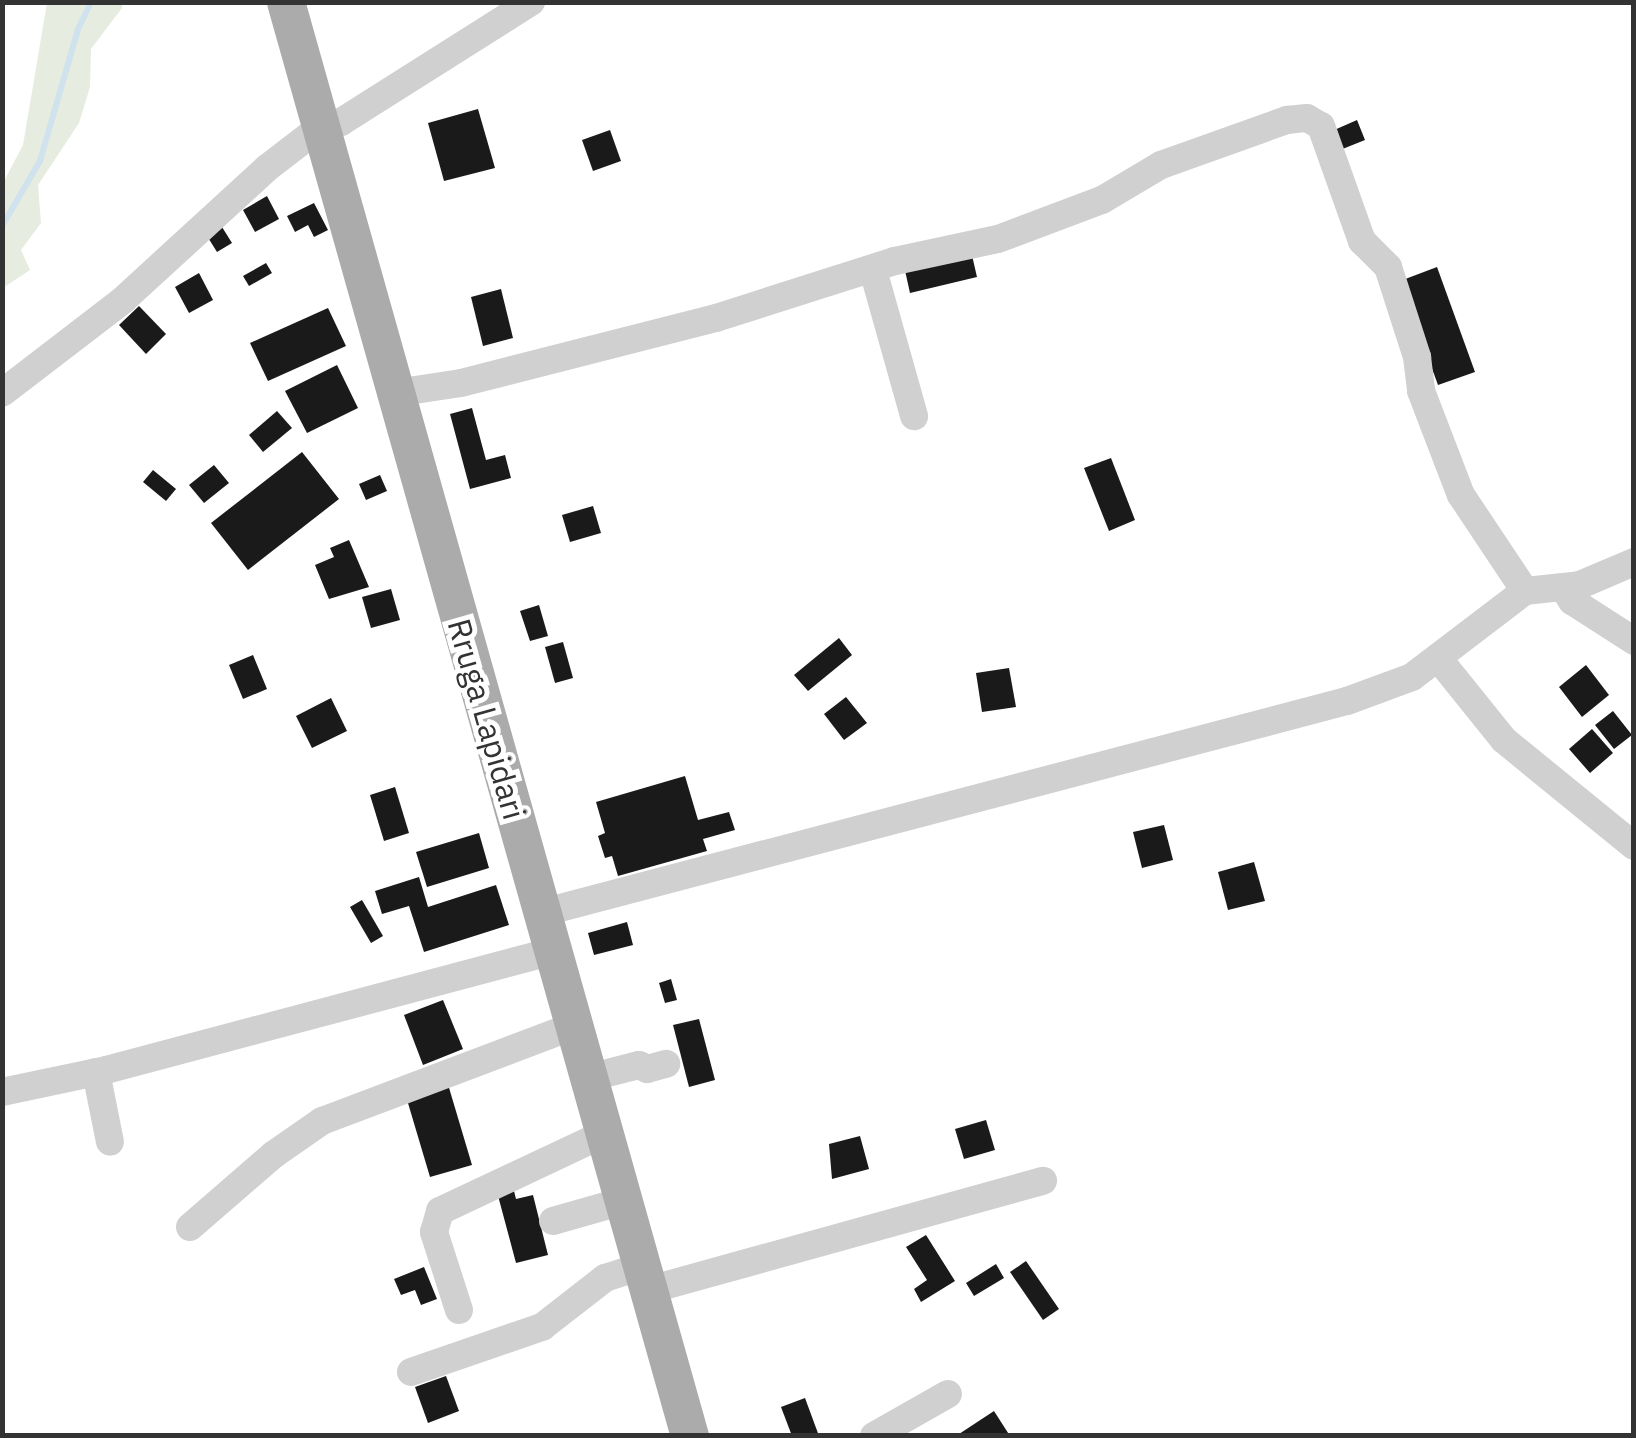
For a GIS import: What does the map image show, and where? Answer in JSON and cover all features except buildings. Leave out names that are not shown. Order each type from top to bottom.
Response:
[{"type":"main road","name":"Rruga Lapidari","points":[[286,2],[690,1436]]},
{"type":"street","points":[[2,392],[124,300],[267,168],[319,128],[341,122],[532,2]]},
{"type":"street","points":[[396,393],[461,383],[698,323],[895,261],[998,239],[1102,200],[1161,165],[1287,120],[1315,120],[1362,240],[1388,267],[1417,356],[1420,391],[1461,495],[1526,592]]},
{"type":"street","points":[[874,270],[914,416]]},
{"type":"street","points":[[541,912],[1347,701],[1412,677],[1526,592],[1599,578],[1634,562]]},
{"type":"street","points":[[1563,587],[1572,601],[1634,641]]},
{"type":"street","points":[[1438,658],[1504,740],[1634,846]]},
{"type":"street","points":[[2,1092],[96,1072],[552,951]]},
{"type":"street","points":[[190,1227],[273,1155],[322,1120],[574,1026]]},
{"type":"street","points":[[588,1078],[639,1065],[647,1069],[666,1064]]},
{"type":"street","points":[[96,1072],[110,1142]]},
{"type":"street","points":[[460,1310],[434,1232],[440,1211],[451,1202],[604,1134]]},
{"type":"street","points":[[412,1372],[542,1327],[605,1278],[645,1278],[1043,1181]]},
{"type":"street","points":[[552,1222],[623,1201]]},
{"type":"street","points":[[874,1436],[948,1394]]},
{"type":"shaded area","points":[[47,3],[122,3],[122,8],[91,49],[90,87],[79,123],[38,185],[41,223],[21,250],[30,270],[3,288],[3,183],[23,145]]},
{"type":"waterway","points":[[2,226],[40,161],[78,29],[91,2]]}]
